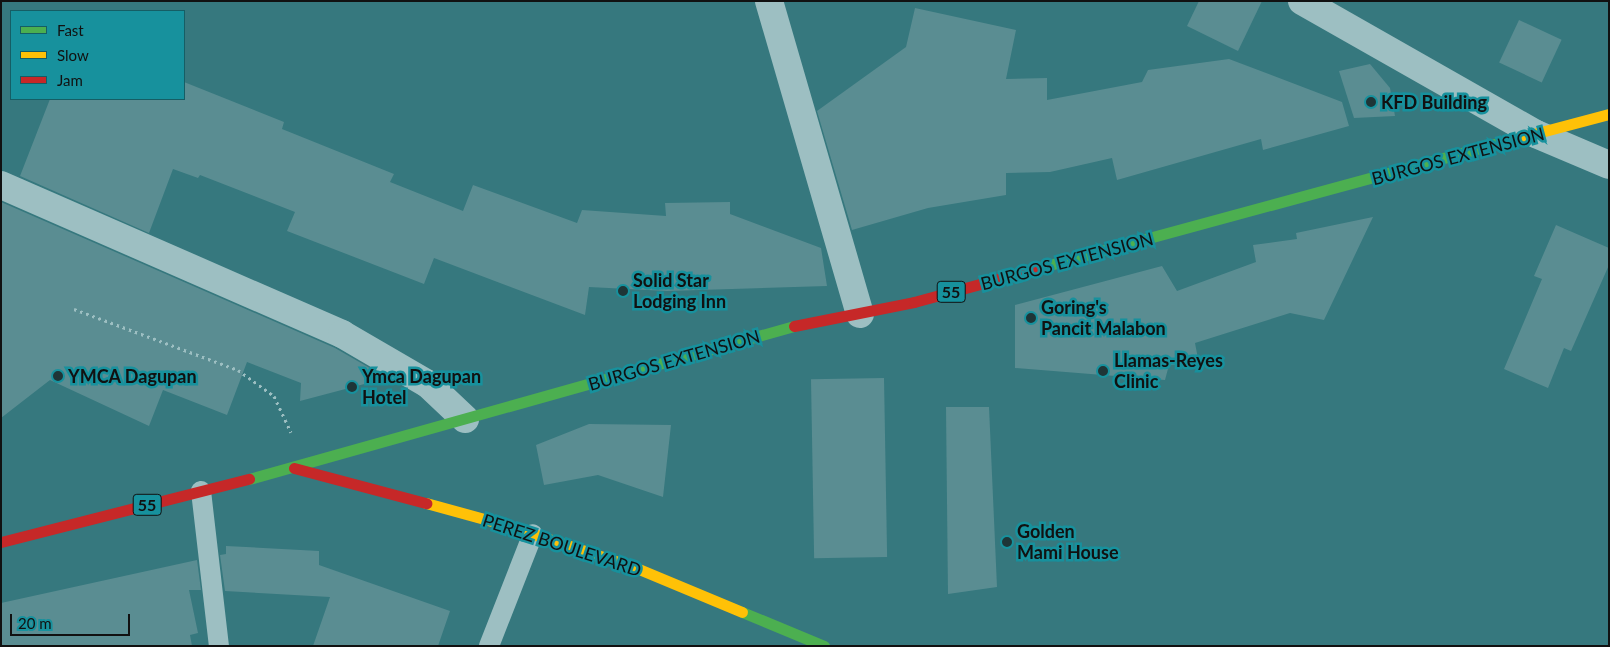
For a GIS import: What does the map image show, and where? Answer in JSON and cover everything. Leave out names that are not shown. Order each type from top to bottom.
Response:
[{"type":"main road","name":"BURGOS EXTENSION","points":[[292,468],[794,326],[860,314],[1609,114]]},
{"type":"main road","name":"55","points":[[6,535],[201,491],[292,468]]},
{"type":"main road","name":"PEREZ BOULEVARD","points":[[292,468],[532,534],[634,567],[824,646]]},
{"type":"street","points":[[769,1],[860,314]]},
{"type":"street","points":[[1302,1],[1536,134],[1609,165]]},
{"type":"street","points":[[1,185],[342,334],[428,384],[465,419]]},
{"type":"lane","points":[[201,491],[219,646]]},
{"type":"lane","points":[[489,646],[532,534]]},
{"type":"path","points":[[74,310],[238,370],[274,396],[305,465]]},
{"type":"building","points":[[1199,1],[1262,1],[1238,51],[1187,26]]},
{"type":"building","points":[[915,8],[1016,30],[1006,79],[1047,78],[1047,100],[1142,82],[1148,70],[1229,59],[1342,102],[1349,126],[1263,150],[1261,139],[1117,180],[1112,158],[1050,172],[1006,173],[1006,195],[928,208],[852,230],[817,111],[906,47]]},
{"type":"building","points":[[1519,20],[1562,40],[1542,82],[1499,63]]},
{"type":"building","name":"KFD Building","points":[[1370,64],[1390,88],[1395,116],[1354,118],[1339,71]]},
{"type":"building","points":[[185,82],[284,122],[282,129],[394,174],[390,182],[463,211],[473,185],[577,223],[582,210],[666,216],[665,203],[730,202],[730,214],[821,248],[827,286],[667,291],[589,287],[585,315],[434,258],[424,284],[287,231],[295,212],[200,175],[198,178],[173,169],[149,233],[20,176],[50,100],[185,100]]},
{"type":"building","points":[[1,202],[335,348],[387,378],[300,401],[301,383],[247,362],[227,415],[163,390],[149,426],[50,380],[1,418]]},
{"type":"building","points":[[1373,217],[1324,320],[1290,313],[1195,343],[1199,364],[1169,365],[1165,380],[1015,368],[1015,305],[1162,266],[1177,291],[1256,262],[1253,245],[1297,239],[1296,233]]},
{"type":"building","points":[[1556,225],[1609,248],[1609,265],[1571,351],[1564,348],[1548,388],[1504,369],[1542,279],[1534,276]]},
{"type":"building","points":[[884,378],[887,557],[814,558],[811,379]]},
{"type":"building","points":[[946,407],[989,407],[997,587],[948,594]]},
{"type":"building","points":[[589,424],[671,425],[663,497],[598,475],[544,485],[536,445]]},
{"type":"building","points":[[226,546],[319,551],[319,565],[450,611],[438,646],[313,646],[330,597],[225,591],[220,555],[226,554]]},
{"type":"building","points":[[197,560],[201,590],[189,590],[198,633],[190,635],[192,646],[1,646],[1,603]]},
{"type":"traffic: fast","points":[[1042,267],[1511,140]]},
{"type":"traffic: fast","points":[[249,479],[794,326]]},
{"type":"traffic: fast","points":[[742,612],[824,646]]},
{"type":"traffic: slow","points":[[1511,140],[1609,114]]},
{"type":"traffic: slow","points":[[426,503],[506,525],[634,567],[742,612]]},
{"type":"traffic: jam","points":[[794,326],[914,302],[1042,267]]},
{"type":"traffic: jam","points":[[294,468],[426,503]]},
{"type":"traffic: jam","points":[[1,542],[249,479]]},
{"type":"place","name":"KFD Building","points":[[1371,102]]},
{"type":"place","name":"Solid Star Lodging Inn","points":[[623,291]]},
{"type":"place","name":"Goring's Pancit Malabon","points":[[1031,318]]},
{"type":"place","name":"Llamas-Reyes Clinic","points":[[1103,371]]},
{"type":"place","name":"YMCA Dagupan","points":[[58,376]]},
{"type":"place","name":"Ymca Dagupan Hotel","points":[[352,387]]},
{"type":"place","name":"Golden Mami House","points":[[1007,542]]}]
